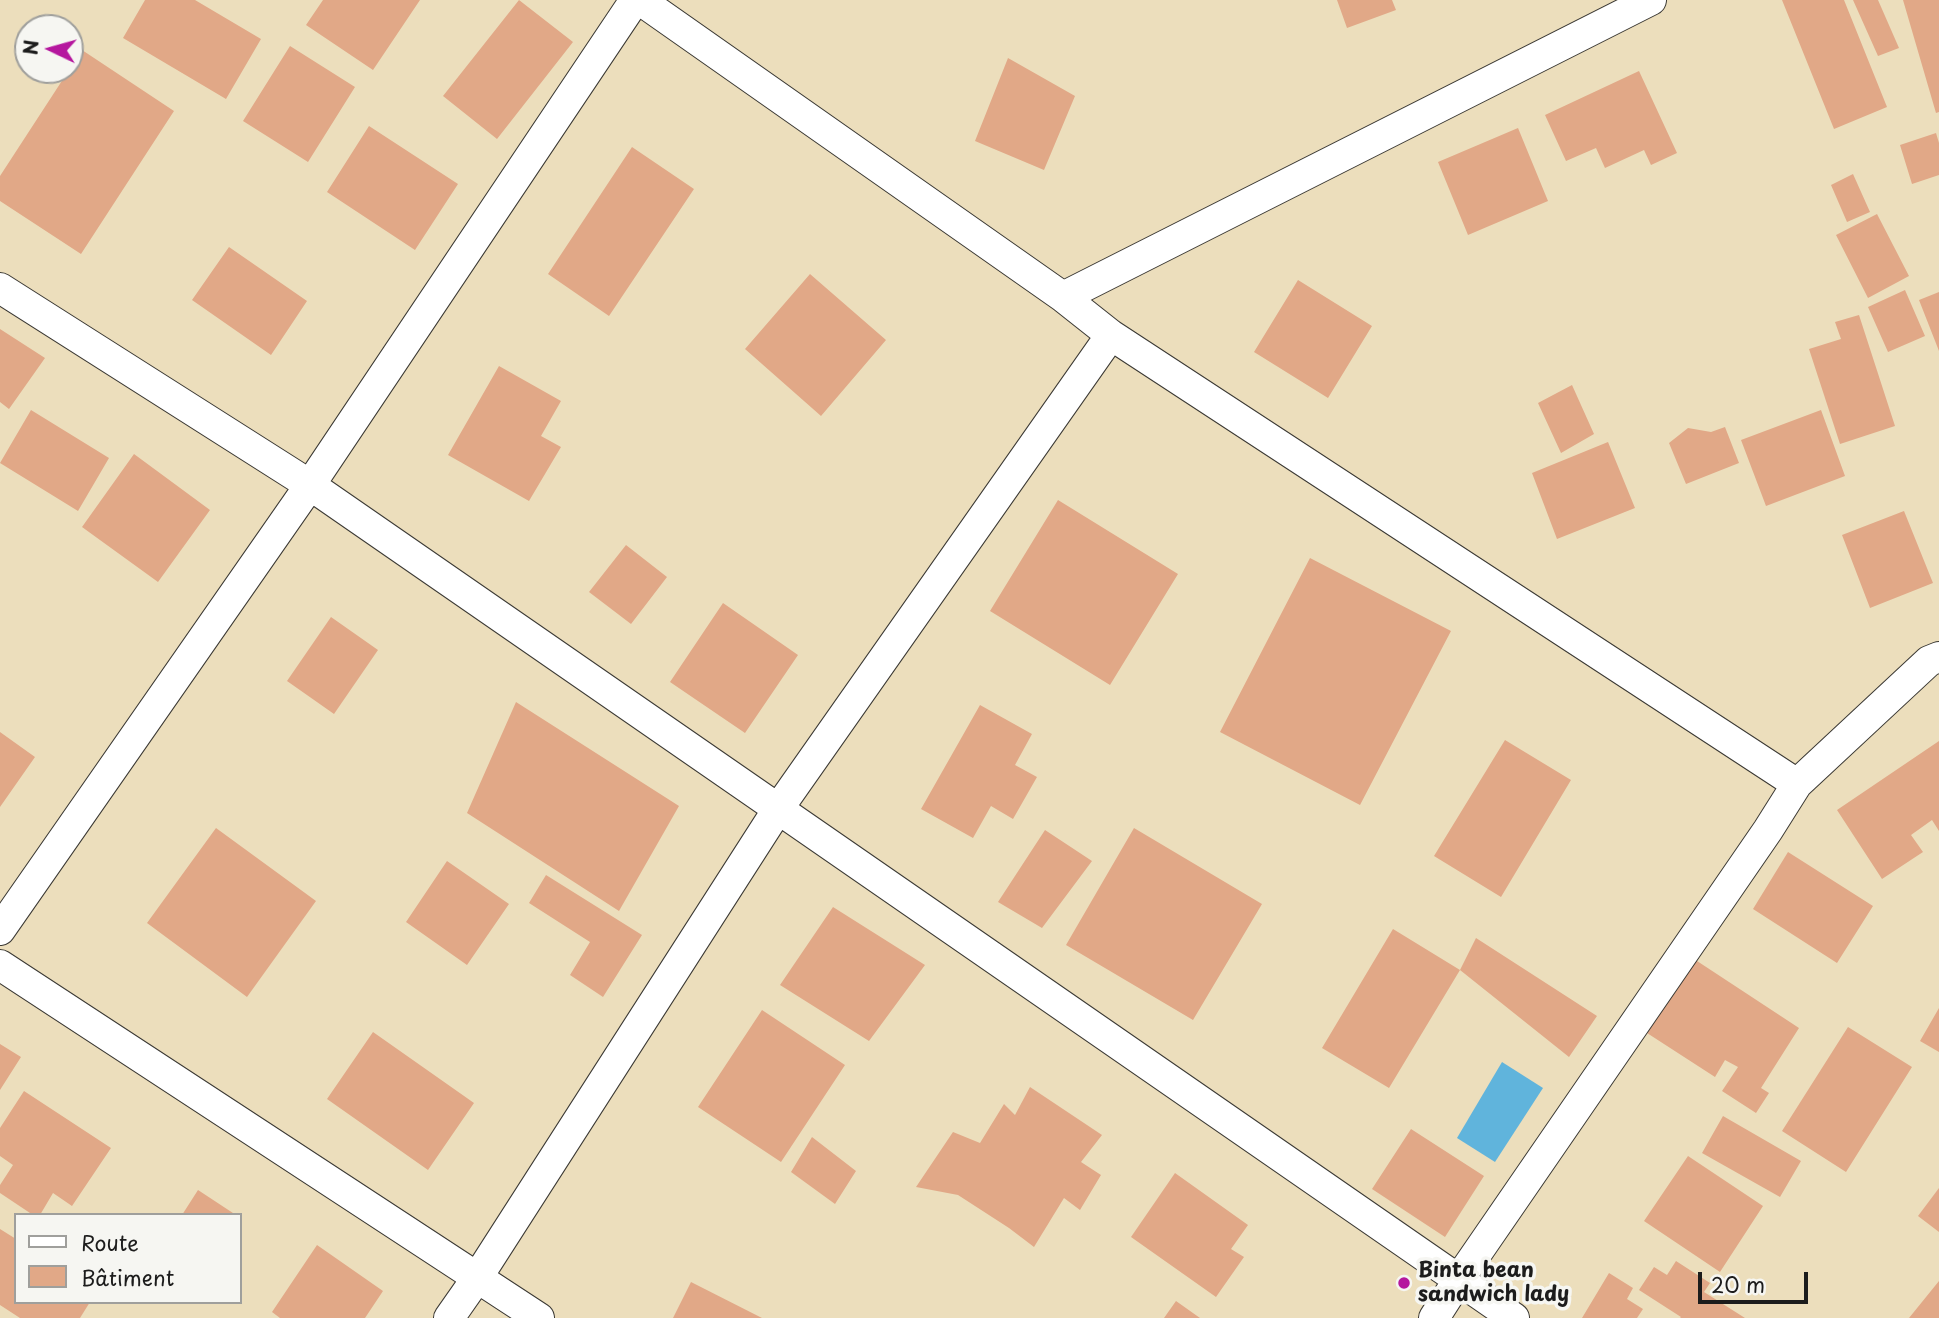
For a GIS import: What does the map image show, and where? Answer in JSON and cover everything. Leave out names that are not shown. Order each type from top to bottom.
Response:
[{"type":"street","points":[[0,930],[310,485],[637,0],[1063,297],[1111,335],[1797,785]]},
{"type":"street","points":[[1063,297],[1651,0]]},
{"type":"street","points":[[0,288],[310,485],[1514,1318]]},
{"type":"street","points":[[449,1318],[778,809],[1111,335]]},
{"type":"street","points":[[1434,1318],[1797,785],[1929,661],[1939,657]]},
{"type":"street","points":[[0,965],[538,1318]]},
{"type":"water","points":[[1502,1062],[1543,1088],[1495,1162],[1457,1138]]},
{"type":"building","points":[[145,0],[195,0],[261,39],[226,99],[123,38]]},
{"type":"building","points":[[323,0],[420,0],[373,70],[306,25]]},
{"type":"building","points":[[519,0],[573,42],[497,139],[443,96]]},
{"type":"building","points":[[1337,0],[1392,0],[1396,10],[1347,28]]},
{"type":"building","points":[[1782,0],[1844,0],[1887,107],[1834,129]]},
{"type":"building","points":[[1853,0],[1878,0],[1899,48],[1878,56]]},
{"type":"building","points":[[1903,0],[1939,0],[1939,112],[1936,113]]},
{"type":"building","points":[[290,46],[355,87],[308,162],[243,121]]},
{"type":"building","points":[[84,51],[174,111],[81,254],[0,201],[0,176],[60,84],[84,84]]},
{"type":"building","points":[[1008,58],[1075,96],[1044,170],[975,141]]},
{"type":"building","points":[[1639,71],[1677,153],[1651,165],[1644,150],[1605,168],[1596,148],[1566,161],[1545,115]]},
{"type":"building","points":[[369,126],[458,184],[415,250],[327,192]]},
{"type":"building","points":[[1518,128],[1548,201],[1468,235],[1438,162]]},
{"type":"building","points":[[1936,133],[1939,143],[1939,175],[1912,184],[1900,145]]},
{"type":"building","points":[[632,147],[694,189],[609,316],[548,274]]},
{"type":"building","points":[[1853,174],[1870,212],[1847,222],[1831,185]]},
{"type":"building","points":[[1877,214],[1909,276],[1868,298],[1836,235]]},
{"type":"building","points":[[229,247],[307,301],[271,355],[192,300]]},
{"type":"building","points":[[810,274],[886,340],[821,416],[745,349]]},
{"type":"building","points":[[1298,280],[1372,326],[1328,398],[1254,352]]},
{"type":"building","points":[[1905,290],[1925,336],[1888,352],[1868,307]]},
{"type":"building","points":[[1939,292],[1939,351],[1919,300]]},
{"type":"building","points":[[1859,315],[1895,426],[1840,444],[1809,349],[1841,339],[1835,322]]},
{"type":"building","points":[[0,329],[45,358],[9,409],[0,402]]},
{"type":"building","points":[[499,366],[561,401],[541,436],[561,447],[529,501],[448,455]]},
{"type":"building","points":[[1572,385],[1594,434],[1561,453],[1538,403]]},
{"type":"building","points":[[31,410],[109,458],[78,511],[0,463]]},
{"type":"building","points":[[1821,410],[1845,476],[1766,506],[1741,440]]},
{"type":"building","points":[[1725,427],[1739,463],[1686,484],[1669,443],[1688,428],[1711,432]]},
{"type":"building","points":[[1608,442],[1635,508],[1557,539],[1532,473]]},
{"type":"building","points":[[134,454],[210,510],[158,582],[82,527]]},
{"type":"building","points":[[1058,500],[1178,574],[1110,685],[990,611]]},
{"type":"building","points":[[1904,511],[1933,583],[1870,608],[1842,535]]},
{"type":"building","points":[[626,545],[667,577],[631,624],[589,592]]},
{"type":"building","points":[[1310,558],[1451,631],[1360,805],[1220,732]]},
{"type":"building","points":[[723,603],[798,655],[745,733],[670,682]]},
{"type":"building","points":[[331,617],[378,650],[334,714],[287,681]]},
{"type":"building","points":[[516,702],[679,806],[619,911],[467,813]]},
{"type":"building","points":[[980,705],[1032,734],[1015,765],[1037,777],[1013,819],[991,806],[973,838],[921,809]]},
{"type":"building","points":[[0,732],[35,757],[0,807]]},
{"type":"building","points":[[1505,740],[1571,780],[1501,897],[1434,856]]},
{"type":"building","points":[[1939,741],[1939,831],[1932,820],[1911,835],[1923,852],[1882,879],[1837,810]]},
{"type":"building","points":[[216,828],[316,901],[247,997],[147,923]]},
{"type":"building","points":[[1134,828],[1262,904],[1193,1020],[1066,945]]},
{"type":"building","points":[[1045,830],[1092,861],[1042,928],[998,902]]},
{"type":"building","points":[[1788,852],[1873,906],[1837,963],[1753,909]]},
{"type":"building","points":[[447,861],[509,904],[467,965],[406,922]]},
{"type":"building","points":[[546,875],[642,935],[603,997],[570,975],[590,942],[529,903]]},
{"type":"building","points":[[833,907],[925,965],[869,1041],[780,985]]},
{"type":"building","points":[[1393,929],[1460,970],[1389,1088],[1322,1048]]},
{"type":"building","points":[[1476,938],[1597,1016],[1569,1057],[1460,970]]},
{"type":"building","points":[[1694,959],[1799,1028],[1761,1088],[1769,1093],[1756,1113],[1722,1091],[1738,1067],[1725,1060],[1715,1077],[1647,1033]]},
{"type":"building","points":[[1939,1008],[1939,1052],[1920,1041]]},
{"type":"building","points":[[762,1010],[845,1065],[781,1162],[698,1107]]},
{"type":"building","points":[[1848,1027],[1912,1067],[1846,1172],[1782,1131]]},
{"type":"building","points":[[373,1032],[474,1103],[428,1170],[327,1099]]},
{"type":"building","points":[[0,1044],[21,1057],[0,1090]]},
{"type":"building","points":[[1030,1087],[1102,1135],[1081,1162],[1101,1175],[1080,1210],[1064,1198],[1034,1247],[958,1195],[916,1187],[953,1132],[980,1143],[1004,1104],[1015,1115]]},
{"type":"building","points":[[24,1091],[111,1148],[72,1206],[53,1193],[41,1213],[30,1213],[0,1193],[0,1185],[13,1165],[0,1156],[0,1128]]},
{"type":"building","points":[[1723,1116],[1801,1161],[1780,1197],[1702,1153]]},
{"type":"building","points":[[1411,1129],[1484,1176],[1445,1237],[1372,1189]]},
{"type":"building","points":[[812,1137],[856,1171],[835,1204],[791,1172]]},
{"type":"building","points":[[1688,1156],[1763,1206],[1720,1272],[1644,1221]]},
{"type":"building","points":[[1175,1173],[1248,1225],[1231,1249],[1244,1257],[1216,1297],[1131,1237]]},
{"type":"building","points":[[1939,1188],[1939,1232],[1918,1216]]},
{"type":"building","points":[[198,1190],[233,1213],[183,1213]]},
{"type":"building","points":[[0,1229],[14,1238],[14,1304],[89,1304],[80,1318],[20,1318],[0,1305]]},
{"type":"building","points":[[317,1245],[383,1291],[365,1318],[280,1318],[272,1312]]},
{"type":"building","points":[[1676,1261],[1710,1283],[1704,1292],[1745,1318],[1680,1318],[1639,1290],[1654,1267],[1667,1275]]},
{"type":"building","points":[[1609,1273],[1633,1288],[1627,1299],[1643,1309],[1637,1318],[1582,1318]]},
{"type":"building","points":[[1939,1281],[1939,1318],[1909,1318]]},
{"type":"building","points":[[691,1282],[762,1318],[673,1318]]},
{"type":"building","points":[[1176,1301],[1200,1318],[1164,1318]]},
{"type":"place","name":"Binta bean sandwich lady","points":[[1404,1283]]}]
